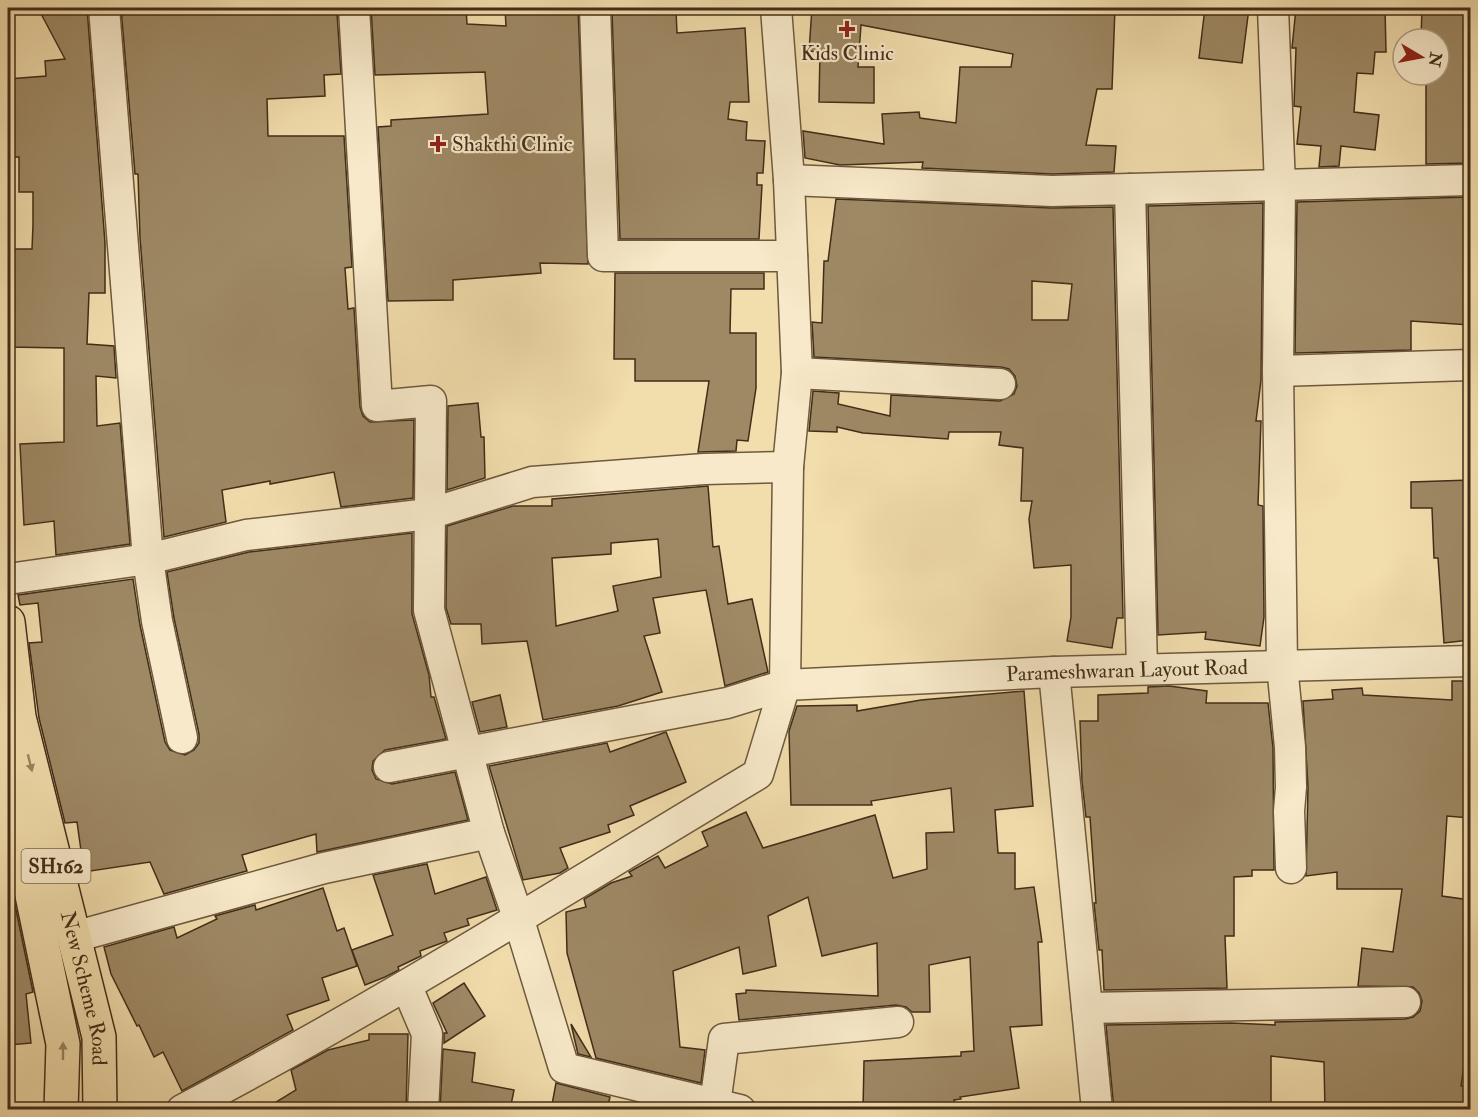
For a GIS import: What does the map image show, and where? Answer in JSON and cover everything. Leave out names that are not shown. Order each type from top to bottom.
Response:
[{"type":"main road","name":"New Scheme Road","points":[[8,622],[19,717],[99,1037],[100,1110]]},
{"type":"main road","name":"New Scheme Road","points":[[8,780],[63,1044],[61,1110]]},
{"type":"street","points":[[104,8],[148,559],[157,621],[182,738]]},
{"type":"street","points":[[354,8],[377,406],[432,401],[429,610],[489,833],[518,917],[564,1068],[625,1096],[728,1107],[724,1039],[898,1022]]},
{"type":"street","points":[[595,8],[603,256],[792,256]]},
{"type":"street","points":[[182,1110],[407,987],[518,917],[758,774],[785,685],[788,466],[797,372],[789,180],[776,8]]},
{"type":"street","points":[[1273,8],[1280,186],[1278,372],[1282,665],[1290,747],[1291,787],[1288,811],[1291,868]]},
{"type":"street","points":[[789,180],[1052,191],[1470,180]]},
{"type":"street","points":[[1130,189],[1142,669]]},
{"type":"street","points":[[1278,372],[1470,365]]},
{"type":"street","points":[[797,372],[1000,384]]},
{"type":"street","points":[[8,579],[148,559],[246,535],[429,514],[532,482],[704,469],[788,466]]},
{"type":"street","name":"Parameshwaran Layout Road","points":[[389,767],[727,703],[785,685],[1054,672],[1470,661]]},
{"type":"street","points":[[1054,672],[1097,1110]]},
{"type":"street","points":[[74,937],[324,868],[489,833]]},
{"type":"street","points":[[407,987],[427,1034],[423,1110]]},
{"type":"street","points":[[1087,1008],[1405,1002]]},
{"type":"building","points":[[38,8],[87,8],[105,243],[105,293],[89,293],[87,344],[114,346],[116,378],[96,376],[97,426],[120,423],[130,544],[56,555],[54,521],[24,525],[20,444],[64,442],[64,348],[8,347],[8,249],[32,249],[33,192],[19,192],[19,157],[11,157],[8,79],[46,76],[45,61],[65,59]]},
{"type":"building","points":[[121,8],[228,8],[228,10],[337,13],[341,74],[324,75],[325,96],[267,99],[268,136],[344,136],[352,267],[345,268],[348,309],[354,308],[360,407],[363,416],[370,422],[414,420],[413,498],[341,507],[334,472],[270,484],[270,481],[222,490],[226,522],[164,537],[140,238],[138,174],[135,174]]},
{"type":"building","points":[[371,8],[466,8],[467,24],[506,26],[505,8],[578,8],[588,264],[540,263],[541,273],[453,280],[453,300],[388,301],[378,127],[391,126],[391,120],[488,114],[485,72],[375,75]]},
{"type":"building","points":[[812,8],[1115,8],[1112,89],[1097,89],[1086,145],[1116,146],[1114,172],[1052,174],[922,168],[923,162],[840,165],[805,158],[803,131],[884,144],[882,114],[919,112],[920,118],[956,123],[960,67],[1011,67],[1013,54],[861,25],[858,67],[874,67],[874,103],[819,102],[820,52],[809,51]]},
{"type":"building","points":[[1205,8],[1249,8],[1242,63],[1199,58]]},
{"type":"building","points":[[1296,8],[1385,8],[1386,52],[1375,52],[1373,74],[1357,73],[1354,112],[1379,115],[1375,150],[1341,146],[1339,166],[1319,167],[1321,146],[1297,144],[1301,107],[1294,106],[1296,48],[1292,48]]},
{"type":"building","points":[[1422,8],[1470,8],[1470,163],[1426,164],[1426,87],[1451,87],[1451,27],[1421,27]]},
{"type":"building","points":[[676,10],[677,33],[745,28],[749,102],[730,102],[728,119],[747,122],[746,140],[765,141],[763,173],[757,173],[757,185],[762,185],[759,239],[620,239],[612,12]]},
{"type":"building","points":[[1470,197],[1470,325],[1411,321],[1411,350],[1295,353],[1297,202]]},
{"type":"building","points":[[836,199],[1051,208],[1113,207],[1123,618],[1117,618],[1112,648],[1067,641],[1071,617],[1071,565],[1034,568],[1029,519],[1032,501],[1021,501],[1023,448],[999,445],[1001,432],[949,432],[948,439],[863,433],[837,427],[837,432],[809,431],[813,391],[839,393],[838,404],[890,416],[891,395],[1000,401],[1014,394],[1017,386],[1015,376],[1009,369],[1001,367],[814,357],[812,322],[822,323],[824,261],[828,261]],"holes":[[[1032,281],[1072,284],[1068,320],[1032,320]]]},
{"type":"building","points":[[1263,203],[1261,380],[1256,421],[1261,421],[1258,505],[1263,506],[1264,617],[1260,646],[1205,639],[1206,632],[1158,635],[1148,206]]},
{"type":"building","points":[[615,273],[764,273],[764,289],[731,289],[730,333],[756,333],[756,388],[748,441],[737,440],[736,451],[698,452],[709,381],[635,381],[635,359],[614,359]]},
{"type":"building","points":[[478,403],[481,437],[484,437],[485,478],[447,490],[448,406]]},
{"type":"building","points":[[1470,480],[1470,640],[1444,643],[1438,558],[1434,558],[1432,508],[1411,508],[1411,482]]},
{"type":"building","points":[[708,486],[713,547],[719,546],[728,604],[752,599],[768,672],[725,686],[706,590],[653,598],[660,633],[644,636],[662,692],[618,706],[543,720],[527,641],[482,644],[481,624],[451,624],[446,608],[447,526],[513,506],[552,506],[552,499]],"holes":[[[658,539],[661,577],[613,586],[618,611],[556,626],[552,558],[611,554],[611,543]]]},
{"type":"building","points":[[412,533],[412,614],[429,675],[431,697],[434,697],[446,739],[385,750],[373,761],[372,770],[376,779],[392,784],[455,772],[468,820],[317,852],[316,834],[242,855],[247,871],[164,894],[150,862],[84,872],[77,822],[65,823],[39,718],[29,643],[42,642],[38,603],[20,605],[18,595],[133,579],[140,625],[165,742],[170,750],[185,755],[194,750],[199,743],[199,734],[174,618],[167,572],[249,552]]},
{"type":"building","points":[[1452,681],[1470,681],[1470,818],[1447,816],[1442,896],[1470,900],[1464,949],[1470,950],[1470,1026],[1461,1086],[1467,1087],[1463,1110],[1413,1110],[1413,1105],[1366,1105],[1366,1110],[1325,1110],[1324,1062],[1271,1056],[1271,1103],[1114,1110],[1106,1025],[1231,1023],[1275,1025],[1275,1022],[1405,1019],[1413,1017],[1420,1011],[1422,1001],[1419,993],[1413,987],[1358,986],[1362,948],[1393,952],[1402,889],[1337,889],[1337,872],[1306,876],[1308,787],[1303,701],[1333,699],[1332,690],[1362,688],[1363,695],[1452,700]]},
{"type":"building","points":[[1169,686],[1207,691],[1206,703],[1268,703],[1273,748],[1274,870],[1252,870],[1252,876],[1234,877],[1234,936],[1225,936],[1227,988],[1104,990],[1102,950],[1099,950],[1094,903],[1096,903],[1090,817],[1086,817],[1082,781],[1080,721],[1098,721],[1098,695],[1148,693],[1148,687]]},
{"type":"building","points":[[1024,691],[1033,806],[995,810],[998,853],[1015,853],[1015,889],[1034,887],[1042,942],[1038,942],[1042,1025],[1010,1027],[1019,1088],[960,1097],[961,1099],[954,1100],[956,1110],[863,1110],[864,1061],[961,1056],[961,1052],[974,1051],[970,957],[929,965],[930,1012],[912,1012],[906,1007],[896,1005],[739,1020],[736,994],[746,993],[746,990],[878,996],[877,943],[822,956],[808,897],[768,916],[776,966],[743,974],[739,947],[673,971],[680,1047],[705,1050],[701,1083],[596,1058],[567,953],[566,912],[586,907],[584,899],[611,883],[632,876],[629,872],[658,856],[665,868],[708,846],[702,832],[746,812],[763,848],[875,815],[893,878],[927,869],[926,833],[954,832],[951,788],[871,801],[872,805],[791,805],[789,731],[797,706],[857,705],[857,711],[921,700]]},
{"type":"building","points":[[500,695],[507,727],[480,732],[472,702]]},
{"type":"building","points":[[666,732],[686,782],[630,806],[634,815],[608,825],[610,832],[560,848],[568,868],[560,873],[523,880],[489,766],[607,743],[610,752]]},
{"type":"building","points":[[427,864],[435,894],[486,877],[497,910],[467,919],[469,925],[444,933],[447,941],[420,951],[421,956],[398,967],[399,970],[365,985],[352,950],[393,935],[373,875]]},
{"type":"building","points":[[323,888],[337,931],[344,928],[357,966],[322,978],[329,1000],[287,1015],[293,1030],[182,1091],[163,1052],[154,1057],[139,1025],[137,1026],[111,974],[104,947],[174,927],[177,938],[217,919],[215,916],[255,905],[256,910]]},
{"type":"building","points":[[8,900],[14,900],[33,992],[26,994],[31,1043],[8,1045]]},
{"type":"building","points":[[464,983],[485,1016],[444,1043],[444,1033],[447,1033],[433,1003]]},
{"type":"building","points":[[571,1024],[591,1057],[578,1054]]},
{"type":"building","points":[[369,1034],[408,1034],[406,1110],[263,1110],[296,1090],[291,1070],[328,1050],[369,1040]]},
{"type":"building","points":[[443,1049],[475,1053],[472,1082],[514,1090],[510,1110],[440,1110]]},
{"type":"building","points":[[556,1083],[610,1097],[607,1110],[551,1110]]},
{"type":"place","name":"Kids Clinic","points":[[847,29]]},
{"type":"place","name":"Shakthi Clinic","points":[[438,144]]}]
